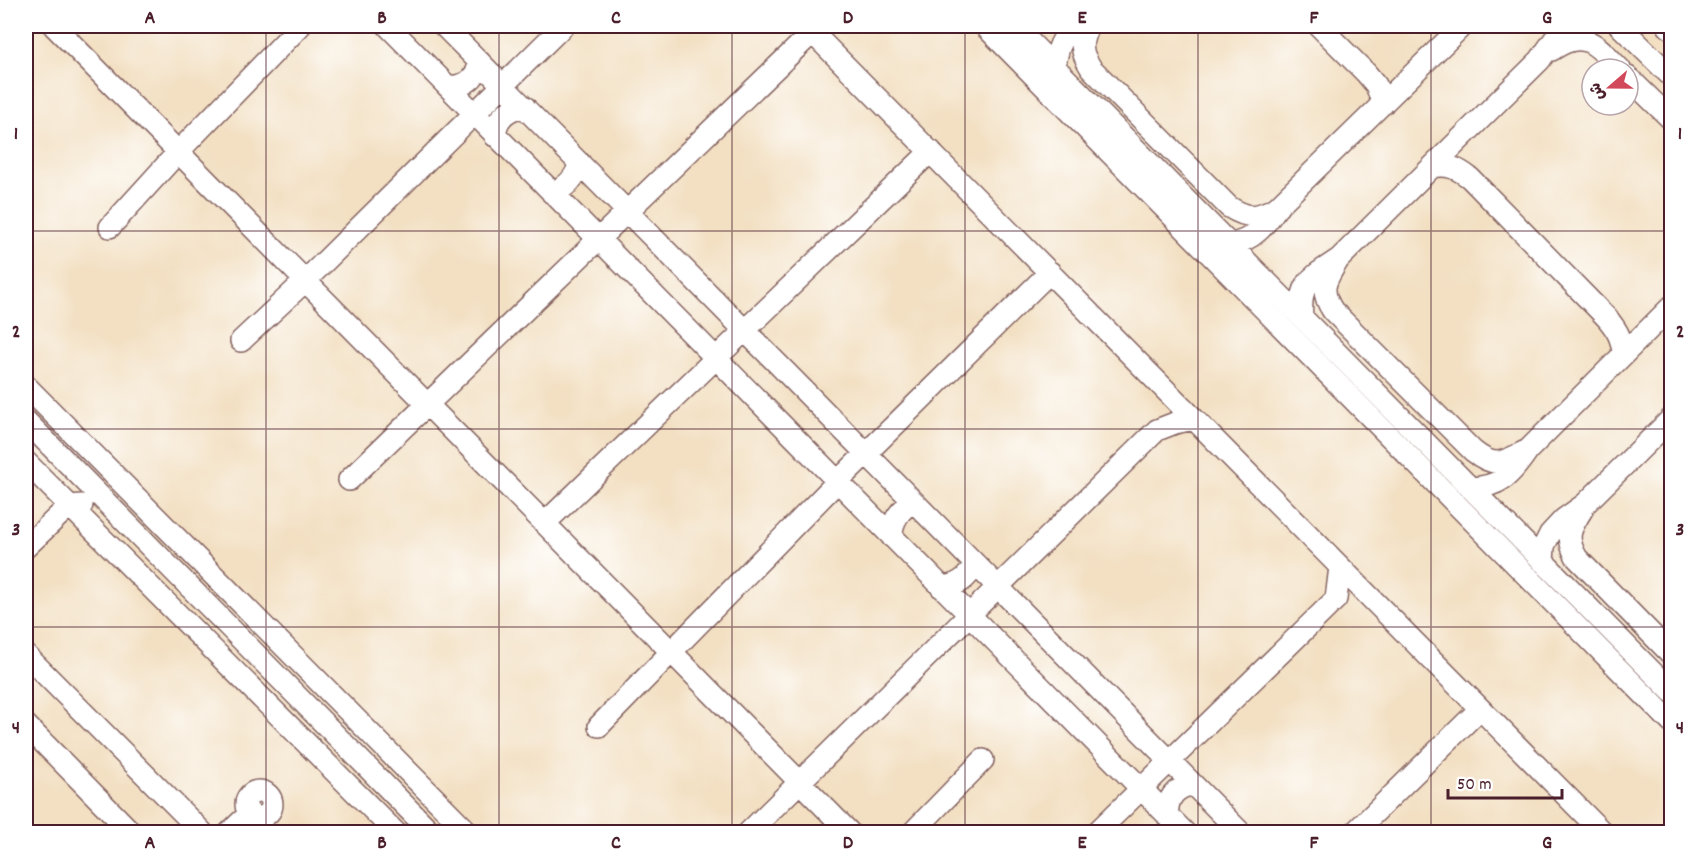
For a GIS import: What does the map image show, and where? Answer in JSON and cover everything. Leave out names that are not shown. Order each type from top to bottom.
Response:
[{"type":"street","points":[[57,26],[305,281],[849,832]]},
{"type":"street","points":[[110,227],[179,151],[300,26]]},
{"type":"street","points":[[444,26],[1240,832]]},
{"type":"street","points":[[241,340],[305,281],[563,26]]},
{"type":"street","points":[[985,26],[1671,723]]},
{"type":"street","points":[[1014,26],[1671,692]]},
{"type":"street","points":[[1055,67],[1061,39],[1075,26]]},
{"type":"street","points":[[1088,26],[1081,41],[1084,56],[1091,68],[1229,207],[1242,215],[1259,216],[1278,207]]},
{"type":"street","points":[[1319,26],[1376,85],[1383,104]]},
{"type":"street","points":[[1230,244],[1240,243],[1252,237],[1265,225],[1278,207],[1462,26]]},
{"type":"street","points":[[1540,60],[1556,37],[1569,26]]},
{"type":"street","points":[[1620,26],[1671,77]]},
{"type":"street","points":[[1668,26],[1671,29]]},
{"type":"street","points":[[391,27],[495,136],[1184,832]]},
{"type":"street","points":[[349,480],[627,212],[810,29],[1599,831]]},
{"type":"street","points":[[1302,317],[1300,301],[1304,288],[1315,275],[1339,259],[1540,60],[1563,43],[1573,39],[1585,39],[1597,46],[1608,57]]},
{"type":"street","points":[[447,86],[453,87],[466,83],[476,74],[480,62]]},
{"type":"street","points":[[1640,88],[1671,120]]},
{"type":"street","points":[[495,136],[495,128],[502,115],[514,108],[525,107]]},
{"type":"street","points":[[545,523],[931,151]]},
{"type":"street","points":[[552,193],[567,185],[580,164]]},
{"type":"street","points":[[1432,167],[1444,165],[1458,168],[1470,178],[1618,330],[1623,354]]},
{"type":"street","points":[[1339,259],[1324,288],[1325,300],[1333,311],[1473,452],[1487,462],[1498,463],[1528,450]]},
{"type":"street","points":[[599,726],[837,482],[1050,272]]},
{"type":"street","points":[[1470,488],[1488,488],[1502,480],[1517,466],[1528,450],[1671,306]]},
{"type":"street","points":[[26,386],[468,832]]},
{"type":"street","points":[[1157,430],[1164,409],[1163,386]]},
{"type":"street","points":[[1543,562],[1544,546],[1550,534],[1564,519],[1585,504],[1671,418]]},
{"type":"street","points":[[748,832],[1157,430],[1194,419]]},
{"type":"street","points":[[26,421],[431,832]]},
{"type":"street","points":[[26,462],[395,832]]},
{"type":"street","points":[[69,506],[73,470]]},
{"type":"street","points":[[892,537],[897,516],[913,502]]},
{"type":"street","points":[[26,547],[69,506],[106,503]]},
{"type":"street","points":[[1585,504],[1570,529],[1570,547],[1577,558],[1671,655]]},
{"type":"street","points":[[941,587],[964,580],[974,565]]},
{"type":"street","points":[[1097,832],[1336,599],[1341,567]]},
{"type":"street","points":[[1336,599],[1369,597]]},
{"type":"street","points":[[26,655],[202,832]]},
{"type":"street","points":[[1354,832],[1480,709]]},
{"type":"street","points":[[26,725],[131,832]]},
{"type":"street","points":[[314,751],[333,733]]},
{"type":"street","points":[[913,832],[984,760]]},
{"type":"street","points":[[1168,817],[1168,802],[1172,796],[1181,787],[1192,785]]},
{"type":"street","points":[[230,832],[250,813]]}]
